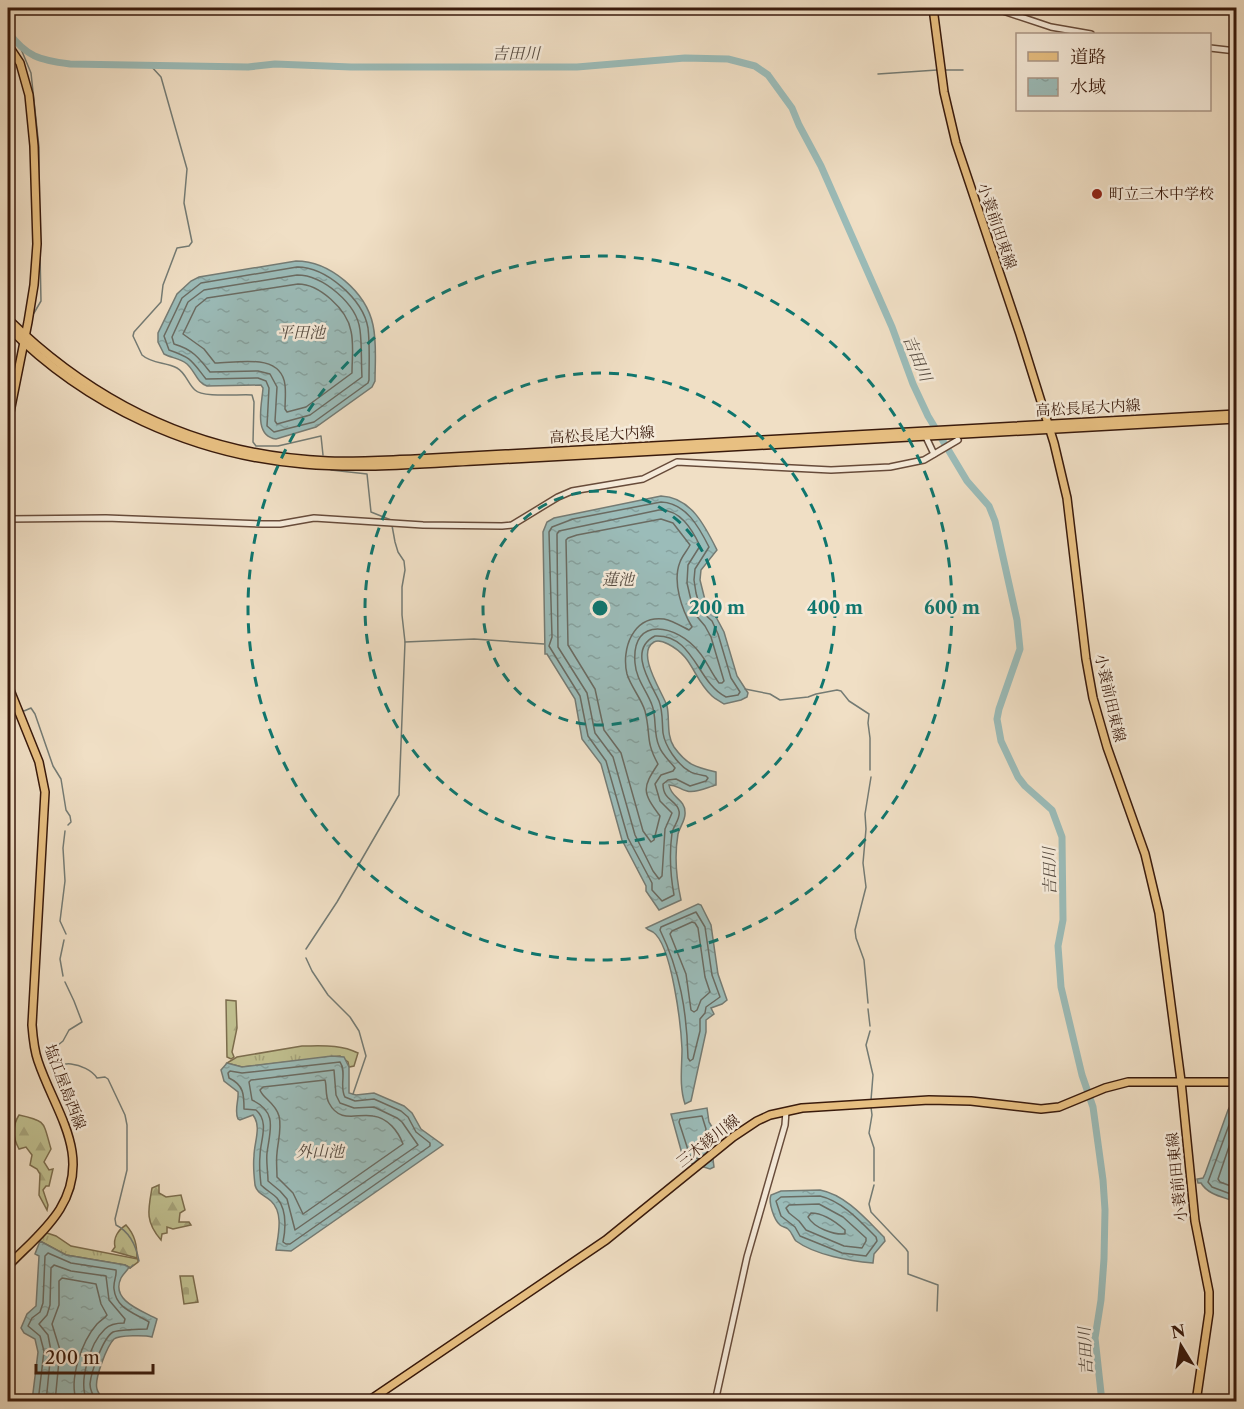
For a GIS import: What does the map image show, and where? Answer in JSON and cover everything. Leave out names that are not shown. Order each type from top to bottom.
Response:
[{"type":"main road","name":"小蓑前田東線","points":[[933,8],[944,92],[956,143],[1049,426],[1067,498],[1086,659],[1095,705],[1107,747],[1145,854],[1159,913],[1195,1221],[1210,1301],[1196,1401]]},
{"type":"main road","points":[[8,45],[20,63],[26,82],[34,146],[37,262],[25,340],[8,422]]},
{"type":"main road","name":"高松長尾大内線","points":[[8,319],[25,340]]},
{"type":"main road","name":"高松長尾大内線","points":[[8,327],[66,377],[155,427],[240,454],[303,464],[353,465],[474,461],[950,431],[1236,419]]},
{"type":"main road","name":"高松長尾大内線","points":[[1049,426],[1236,414]]},
{"type":"main road","name":"塩江屋島西線","points":[[8,685],[39,762],[45,792],[32,1025],[33,1044],[72,1143],[74,1160],[72,1178],[60,1209],[8,1266]]},
{"type":"main road","name":"三木綾川線","points":[[367,1401],[597,1246],[696,1166],[757,1121],[802,1108],[930,1100],[971,1101],[1041,1109],[1059,1107],[1097,1091],[1128,1082],[1236,1082]]},
{"type":"street","points":[[994,8],[1051,27],[1085,33]]},
{"type":"street","points":[[1211,48],[1236,51]]},
{"type":"street","points":[[926,434],[936,453]]},
{"type":"street","points":[[8,519],[106,518],[280,524],[314,518],[423,525],[502,526],[520,521],[572,491],[644,478],[677,462],[848,470],[909,464],[936,453],[956,441]]},
{"type":"street","points":[[715,1401],[747,1257],[785,1125],[786,1111]]},
{"type":"green space","points":[[226,1000],[236,1001],[237,1028],[232,1052],[234,1057],[231,1059],[227,1057]]},
{"type":"green space","points":[[302,1046],[337,1047],[358,1053],[354,1066],[349,1067],[348,1062],[340,1056],[242,1067],[227,1063],[237,1057]]},
{"type":"green space","points":[[19,1115],[39,1121],[47,1133],[51,1149],[44,1162],[49,1170],[53,1169],[49,1186],[43,1190],[48,1205],[47,1210],[39,1195],[40,1174],[30,1165],[32,1155],[26,1147],[19,1149],[15,1141],[14,1128]]},
{"type":"green space","points":[[159,1185],[159,1193],[166,1197],[181,1195],[185,1210],[180,1213],[179,1222],[189,1222],[191,1225],[173,1229],[167,1227],[167,1233],[162,1234],[161,1240],[152,1227],[149,1216],[152,1188]]},
{"type":"green space","points":[[126,1225],[135,1240],[137,1258],[112,1251],[117,1235]]},
{"type":"green space","points":[[47,1233],[71,1246],[138,1259],[138,1262],[130,1268],[125,1265],[66,1255],[40,1241],[39,1239]]},
{"type":"green space","points":[[180,1276],[193,1276],[198,1302],[184,1304]]},
{"type":"water","name":"平田池","points":[[296,261],[309,262],[333,273],[355,290],[363,301],[373,325],[375,381],[372,387],[316,427],[276,439],[269,437],[262,426],[260,418],[263,388],[261,385],[207,386],[198,380],[187,364],[164,354],[158,342],[158,333],[177,294],[191,281],[199,277]]},
{"type":"water","name":"蓮池","points":[[661,496],[681,501],[689,507],[702,523],[717,550],[701,570],[700,580],[707,608],[716,617],[724,632],[737,676],[748,693],[747,697],[741,700],[724,704],[706,689],[677,649],[659,641],[649,647],[647,655],[649,664],[667,706],[669,732],[674,747],[683,758],[692,764],[716,772],[716,785],[702,790],[690,792],[669,785],[672,793],[683,804],[685,812],[685,818],[678,834],[676,851],[681,900],[659,910],[646,891],[646,886],[622,840],[601,764],[582,739],[575,699],[545,654],[543,532],[547,522],[554,518]]},
{"type":"water","points":[[698,904],[701,905],[711,925],[718,974],[727,1000],[711,1008],[714,1014],[706,1020],[706,1032],[691,1101],[685,1104],[681,1083],[680,1023],[674,987],[660,940],[646,928]]},
{"type":"water","name":"外山池","points":[[332,1056],[344,1057],[349,1067],[349,1093],[356,1095],[374,1093],[404,1106],[412,1113],[421,1129],[443,1145],[291,1251],[276,1250],[278,1212],[271,1201],[259,1192],[255,1185],[256,1120],[253,1115],[238,1119],[236,1113],[238,1092],[224,1081],[221,1070],[227,1063],[242,1067]]},
{"type":"water","points":[[1236,1095],[1236,1202],[1212,1193],[1198,1183],[1197,1179],[1203,1178],[1205,1174],[1228,1110]]},
{"type":"water","points":[[707,1108],[712,1127],[710,1136],[714,1167],[710,1169],[684,1161],[671,1114]]},
{"type":"water","points":[[820,1190],[847,1202],[884,1237],[885,1241],[874,1254],[873,1263],[844,1259],[813,1250],[796,1241],[787,1228],[778,1223],[771,1206],[771,1195],[781,1191]]},
{"type":"water","points":[[40,1241],[66,1255],[129,1267],[121,1278],[120,1293],[137,1309],[157,1319],[152,1337],[121,1337],[114,1339],[111,1343],[97,1378],[98,1391],[104,1401],[32,1401],[38,1352],[35,1339],[24,1333],[21,1328],[27,1314],[36,1306],[39,1256],[35,1254]]},
{"type":"waterway","name":"吉田川","points":[[8,32],[21,47],[34,56],[70,64],[248,67],[275,64],[351,67],[577,67],[685,58],[728,59],[755,66],[768,75],[792,108],[821,166],[892,327],[913,384],[928,416],[967,481],[989,506],[995,521],[1017,620],[1020,649],[999,709],[997,719],[1001,741],[1018,777],[1052,810],[1062,837],[1063,920],[1058,946],[1061,987],[1082,1075],[1093,1107],[1103,1180],[1104,1259],[1095,1338],[1102,1402]]},
{"type":"waterway","points":[[21,49],[31,73],[39,147],[39,192]]},
{"type":"waterway","points":[[150,65],[161,77],[187,169],[184,203],[192,242],[189,246],[177,248],[163,285],[161,302],[133,336],[142,355],[150,360],[177,368],[199,392],[213,395],[252,395],[254,402],[253,442],[256,446],[278,446],[321,436],[323,455]]},
{"type":"waterway","points":[[878,74],[937,70]]},
{"type":"waterway","points":[[945,70],[963,70]]},
{"type":"waterway","points":[[34,313],[41,301],[39,205]]},
{"type":"waterway","points":[[306,949],[337,902],[399,795],[405,642],[402,615],[404,561],[398,552],[391,520],[371,512],[367,474],[331,470]]},
{"type":"waterway","points":[[405,642],[474,639],[544,644]]},
{"type":"waterway","points":[[8,676],[11,684]]},
{"type":"waterway","points":[[745,689],[770,694],[780,700],[841,691],[849,701],[869,714],[870,770]]},
{"type":"waterway","points":[[15,694],[22,710],[31,708],[35,714],[53,766],[61,779],[66,810],[71,822],[68,825]]},
{"type":"waterway","points":[[868,1003],[864,960],[855,930],[866,887],[863,863],[865,814],[871,777]]},
{"type":"waterway","points":[[65,831],[63,848],[65,881],[60,921],[66,934]]},
{"type":"waterway","points":[[63,976],[60,959],[64,940]]},
{"type":"waterway","points":[[306,958],[328,995],[350,1017],[359,1031],[366,1056],[353,1094]]},
{"type":"waterway","points":[[65,982],[82,1022],[69,1030],[63,1041],[52,1050],[52,1062],[78,1065],[89,1070],[97,1078],[108,1079],[125,1115],[127,1170],[115,1219],[116,1225],[132,1240],[139,1261]]},
{"type":"waterway","points":[[868,1009],[870,1026]]},
{"type":"waterway","points":[[870,1031],[866,1045],[873,1075],[871,1100]]},
{"type":"waterway","points":[[871,1107],[869,1133],[874,1148],[874,1181]]},
{"type":"waterway","points":[[874,1185],[869,1204],[871,1212],[908,1252],[908,1274],[938,1285],[937,1311]]},
{"type":"waterway","points":[[130,1268],[133,1265]]},
{"type":"place","name":"町立三木中学校","points":[[1097,194]]}]
